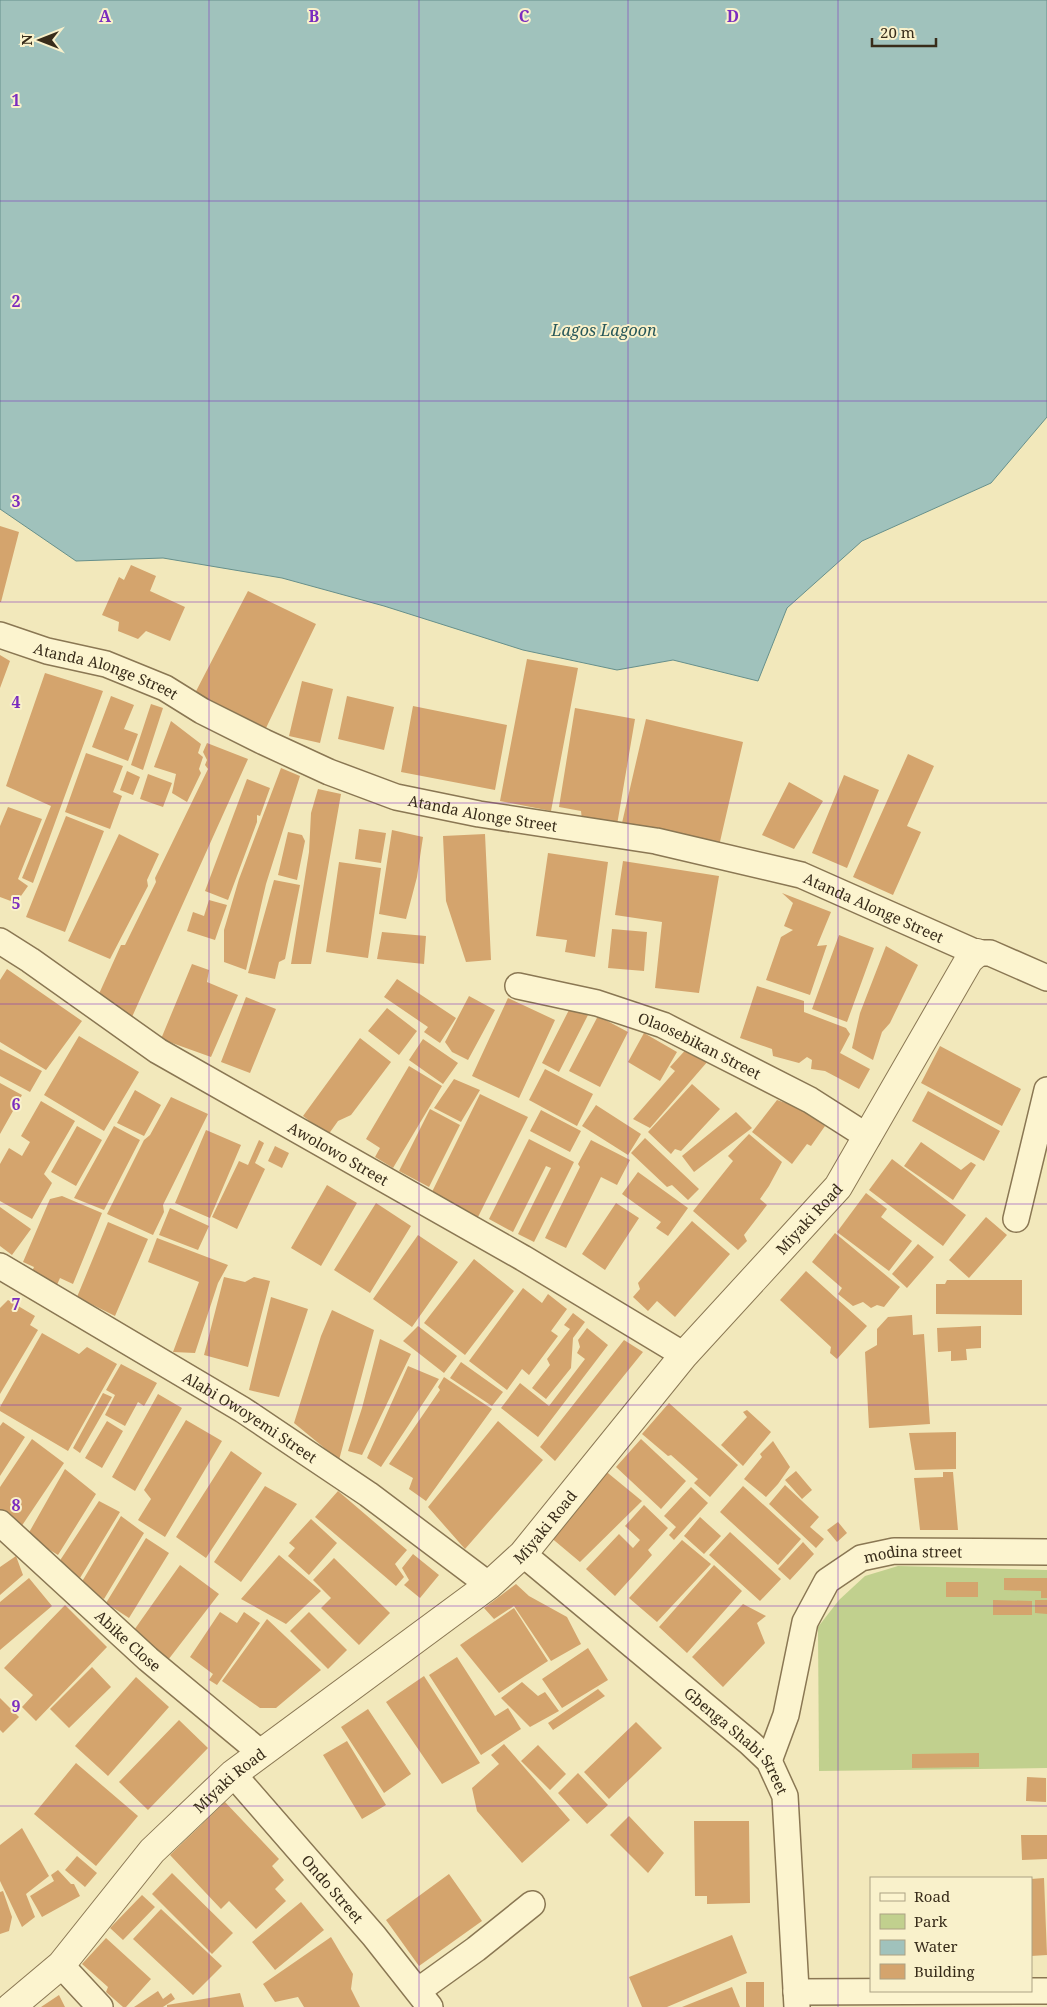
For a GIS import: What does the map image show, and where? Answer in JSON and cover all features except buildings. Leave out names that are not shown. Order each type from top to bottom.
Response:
[{"type":"street","name":"Atanda Alonge Street","points":[[0,635],[47,651],[106,664],[156,685],[202,711],[272,746],[329,772],[396,797],[479,814],[656,841],[801,875],[977,953],[990,953],[1047,978]]},
{"type":"street","name":"Awolowo Street","points":[[0,942],[30,960],[158,1051],[523,1258],[684,1355]]},
{"type":"street","name":"Miyaki Road","points":[[11,2007],[62,1965],[152,1851],[233,1774],[489,1585],[523,1554],[684,1355],[838,1187],[969,960],[977,953]]},
{"type":"street","name":"Olaosebikan Street","points":[[518,986],[597,1003],[663,1025],[810,1100],[868,1138]]},
{"type":"street","points":[[1016,1219],[1047,1090]]},
{"type":"street","name":"Alabi Owoyemi Street","points":[[0,1266],[243,1410],[368,1494],[489,1585]]},
{"type":"street","name":"Abike Close","points":[[0,1524],[148,1659],[261,1753]]},
{"type":"street","name":"modina street","points":[[769,1761],[786,1715],[805,1622],[827,1581],[861,1558],[894,1551],[1047,1552]]},
{"type":"street","name":"Gbenga Shabi Street","points":[[523,1554],[750,1743],[769,1761],[785,1796],[796,2000]]},
{"type":"street","name":"Ondo Street","points":[[233,1774],[425,1999]]},
{"type":"street","points":[[425,1999],[476,1949],[532,1904]]},
{"type":"street","points":[[62,1965],[100,2007]]},
{"type":"street","points":[[1032,1992],[1047,1991]]},
{"type":"street","points":[[796,2000],[1019,1992]]},
{"type":"green space","points":[[898,1566],[1047,1570],[1047,1768],[819,1771],[818,1627],[839,1600],[865,1576]]},
{"type":"water","name":"Lagos Lagoon","points":[[0,0],[1047,0],[1047,417],[991,483],[862,541],[787,608],[758,681],[673,660],[617,670],[523,650],[384,606],[282,578],[163,558],[76,561],[0,509]]}]
